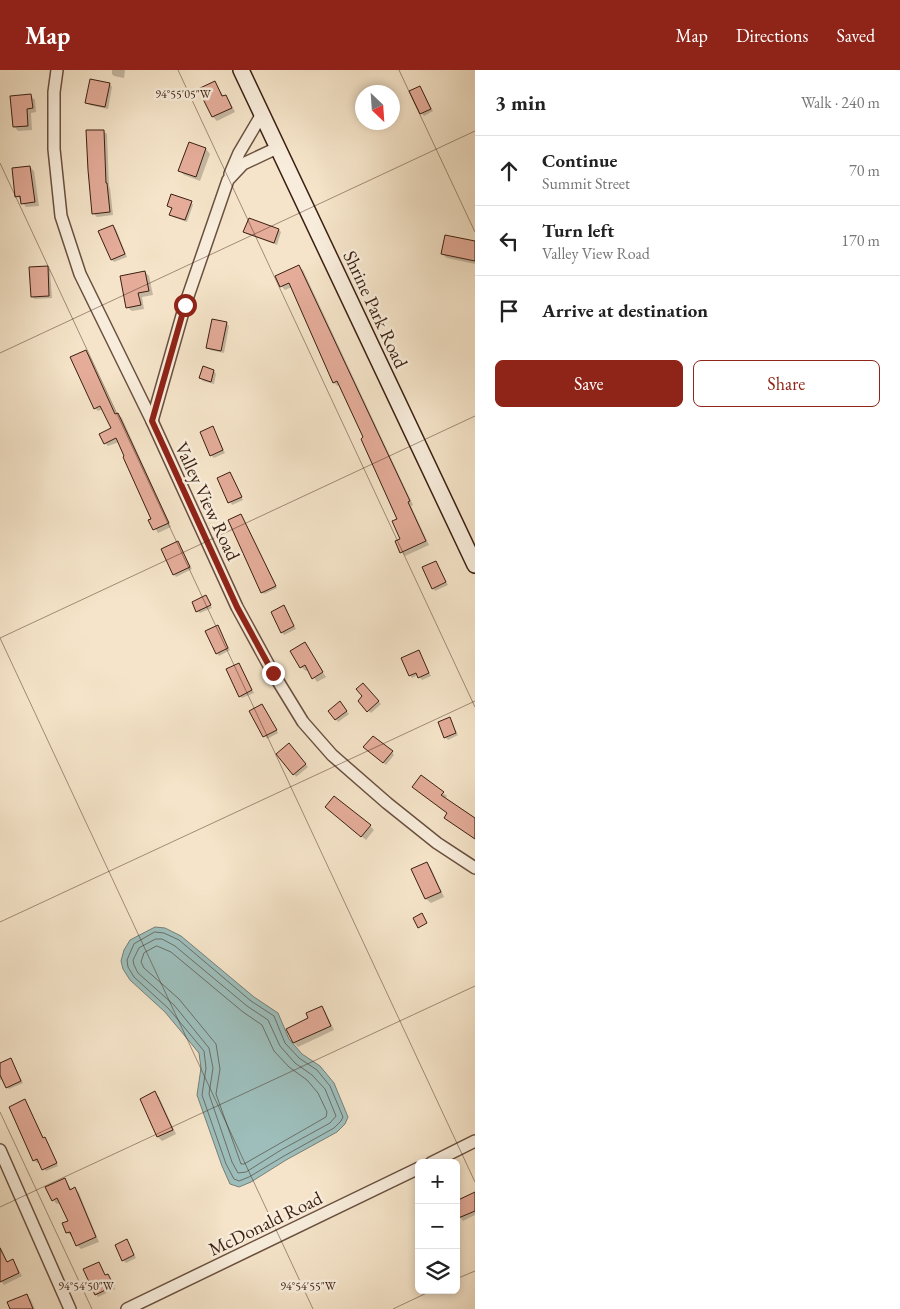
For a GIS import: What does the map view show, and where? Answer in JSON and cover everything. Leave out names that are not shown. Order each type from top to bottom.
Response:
[{"type":"street","name":"Valley View Road","points":[[57,70],[54,92],[54,149],[60,216],[80,274],[152,421],[237,607],[273,673],[303,722],[332,754],[387,803],[437,843],[475,868]]},
{"type":"street","name":"Shrine Park Road","points":[[241,70],[475,564]]},
{"type":"street","points":[[152,421],[185,305],[228,180],[239,153],[262,114]]},
{"type":"street","points":[[228,180],[243,164],[277,148]]},
{"type":"street","points":[[438,1159],[475,1141]]},
{"type":"street","points":[[0,1150],[70,1309]]},
{"type":"street","name":"McDonald Road","points":[[127,1309],[415,1170]]},
{"type":"water","points":[[155,927],[165,928],[181,936],[254,997],[278,1013],[289,1039],[302,1054],[320,1066],[334,1083],[348,1117],[345,1124],[337,1132],[251,1182],[239,1187],[230,1184],[197,1095],[201,1068],[199,1053],[165,1012],[130,980],[123,969],[121,961],[124,950],[130,940]]},
{"type":"building","points":[[90,79],[110,83],[105,107],[85,103]]},
{"type":"building","points":[[215,81],[222,96],[226,95],[232,108],[212,117],[198,89]]},
{"type":"building","points":[[420,86],[431,109],[420,114],[409,91]]},
{"type":"building","points":[[31,94],[33,108],[27,109],[28,126],[13,127],[10,96]]},
{"type":"building","points":[[86,130],[104,130],[106,183],[110,212],[92,214]]},
{"type":"building","points":[[189,142],[206,148],[196,177],[178,171]]},
{"type":"building","points":[[30,166],[35,202],[21,204],[20,196],[15,197],[12,168]]},
{"type":"building","points":[[171,194],[192,201],[185,220],[169,215],[172,208],[167,206]]},
{"type":"building","points":[[249,218],[279,229],[274,243],[243,232]]},
{"type":"building","points":[[113,225],[125,254],[111,260],[98,231]]},
{"type":"building","points":[[445,235],[475,241],[475,261],[441,254]]},
{"type":"building","points":[[299,265],[410,501],[408,502],[426,541],[400,553],[395,541],[400,539],[392,521],[397,519],[361,439],[363,437],[337,381],[333,383],[289,283],[280,287],[275,276]]},
{"type":"building","points":[[48,266],[49,296],[31,297],[29,267]]},
{"type":"building","points":[[145,271],[149,291],[138,293],[141,305],[126,308],[120,276]]},
{"type":"building","points":[[212,319],[227,322],[221,351],[206,348]]},
{"type":"building","points":[[86,350],[115,414],[118,413],[169,523],[153,530],[148,520],[151,519],[116,438],[104,444],[99,434],[111,428],[100,406],[94,409],[70,357]]},
{"type":"building","points":[[203,366],[214,370],[211,382],[199,378]]},
{"type":"building","points":[[213,426],[223,450],[210,456],[200,432]]},
{"type":"building","points":[[230,472],[242,497],[228,503],[217,478]]},
{"type":"building","points":[[241,514],[276,586],[261,593],[228,520]]},
{"type":"building","points":[[178,541],[190,567],[173,575],[161,549]]},
{"type":"building","points":[[436,561],[446,582],[432,589],[422,567]]},
{"type":"building","points":[[206,595],[211,605],[196,612],[192,602]]},
{"type":"building","points":[[284,605],[294,626],[281,633],[271,612]]},
{"type":"building","points":[[218,625],[228,648],[216,654],[205,631]]},
{"type":"building","points":[[305,642],[323,672],[312,679],[305,665],[300,668],[290,651]]},
{"type":"building","points":[[419,650],[429,673],[418,678],[416,673],[409,676],[401,658]]},
{"type":"building","points":[[239,663],[252,690],[239,697],[226,669]]},
{"type":"building","points":[[363,683],[379,701],[367,712],[358,701],[362,696],[356,689]]},
{"type":"building","points":[[340,701],[347,711],[335,720],[328,711]]},
{"type":"building","points":[[262,704],[277,730],[263,737],[249,711]]},
{"type":"building","points":[[450,717],[456,733],[444,738],[438,722]]},
{"type":"building","points":[[373,736],[393,751],[383,763],[363,747]]},
{"type":"building","points":[[289,743],[306,764],[293,775],[276,754]]},
{"type":"building","points":[[421,775],[444,792],[441,795],[475,818],[475,839],[444,818],[447,813],[412,787]]},
{"type":"building","points":[[334,796],[371,825],[361,837],[325,807]]},
{"type":"building","points":[[427,862],[441,892],[425,899],[411,869]]},
{"type":"building","points":[[422,913],[427,923],[418,928],[413,918]]},
{"type":"building","points":[[322,1006],[331,1026],[293,1043],[286,1029],[308,1018],[306,1013]]},
{"type":"building","points":[[11,1058],[21,1081],[6,1088],[0,1075],[0,1063]]},
{"type":"building","points":[[155,1091],[173,1130],[157,1137],[140,1099]]},
{"type":"building","points":[[25,1099],[57,1163],[42,1170],[37,1159],[33,1161],[9,1107]]},
{"type":"building","points":[[65,1178],[70,1190],[75,1187],[96,1237],[76,1246],[70,1232],[66,1233],[62,1223],[68,1221],[57,1198],[52,1201],[45,1187]]},
{"type":"building","points":[[475,1192],[475,1211],[460,1217],[460,1199]]},
{"type":"building","points":[[127,1239],[134,1255],[122,1261],[115,1245]]},
{"type":"building","points":[[0,1248],[7,1262],[13,1259],[19,1273],[0,1282]]},
{"type":"building","points":[[99,1262],[105,1275],[108,1274],[114,1286],[95,1295],[83,1269]]},
{"type":"building","points":[[27,1294],[33,1309],[10,1309],[7,1302]]},
{"type":"route","points":[[185,305],[152,421],[237,607],[273,673]]}]
